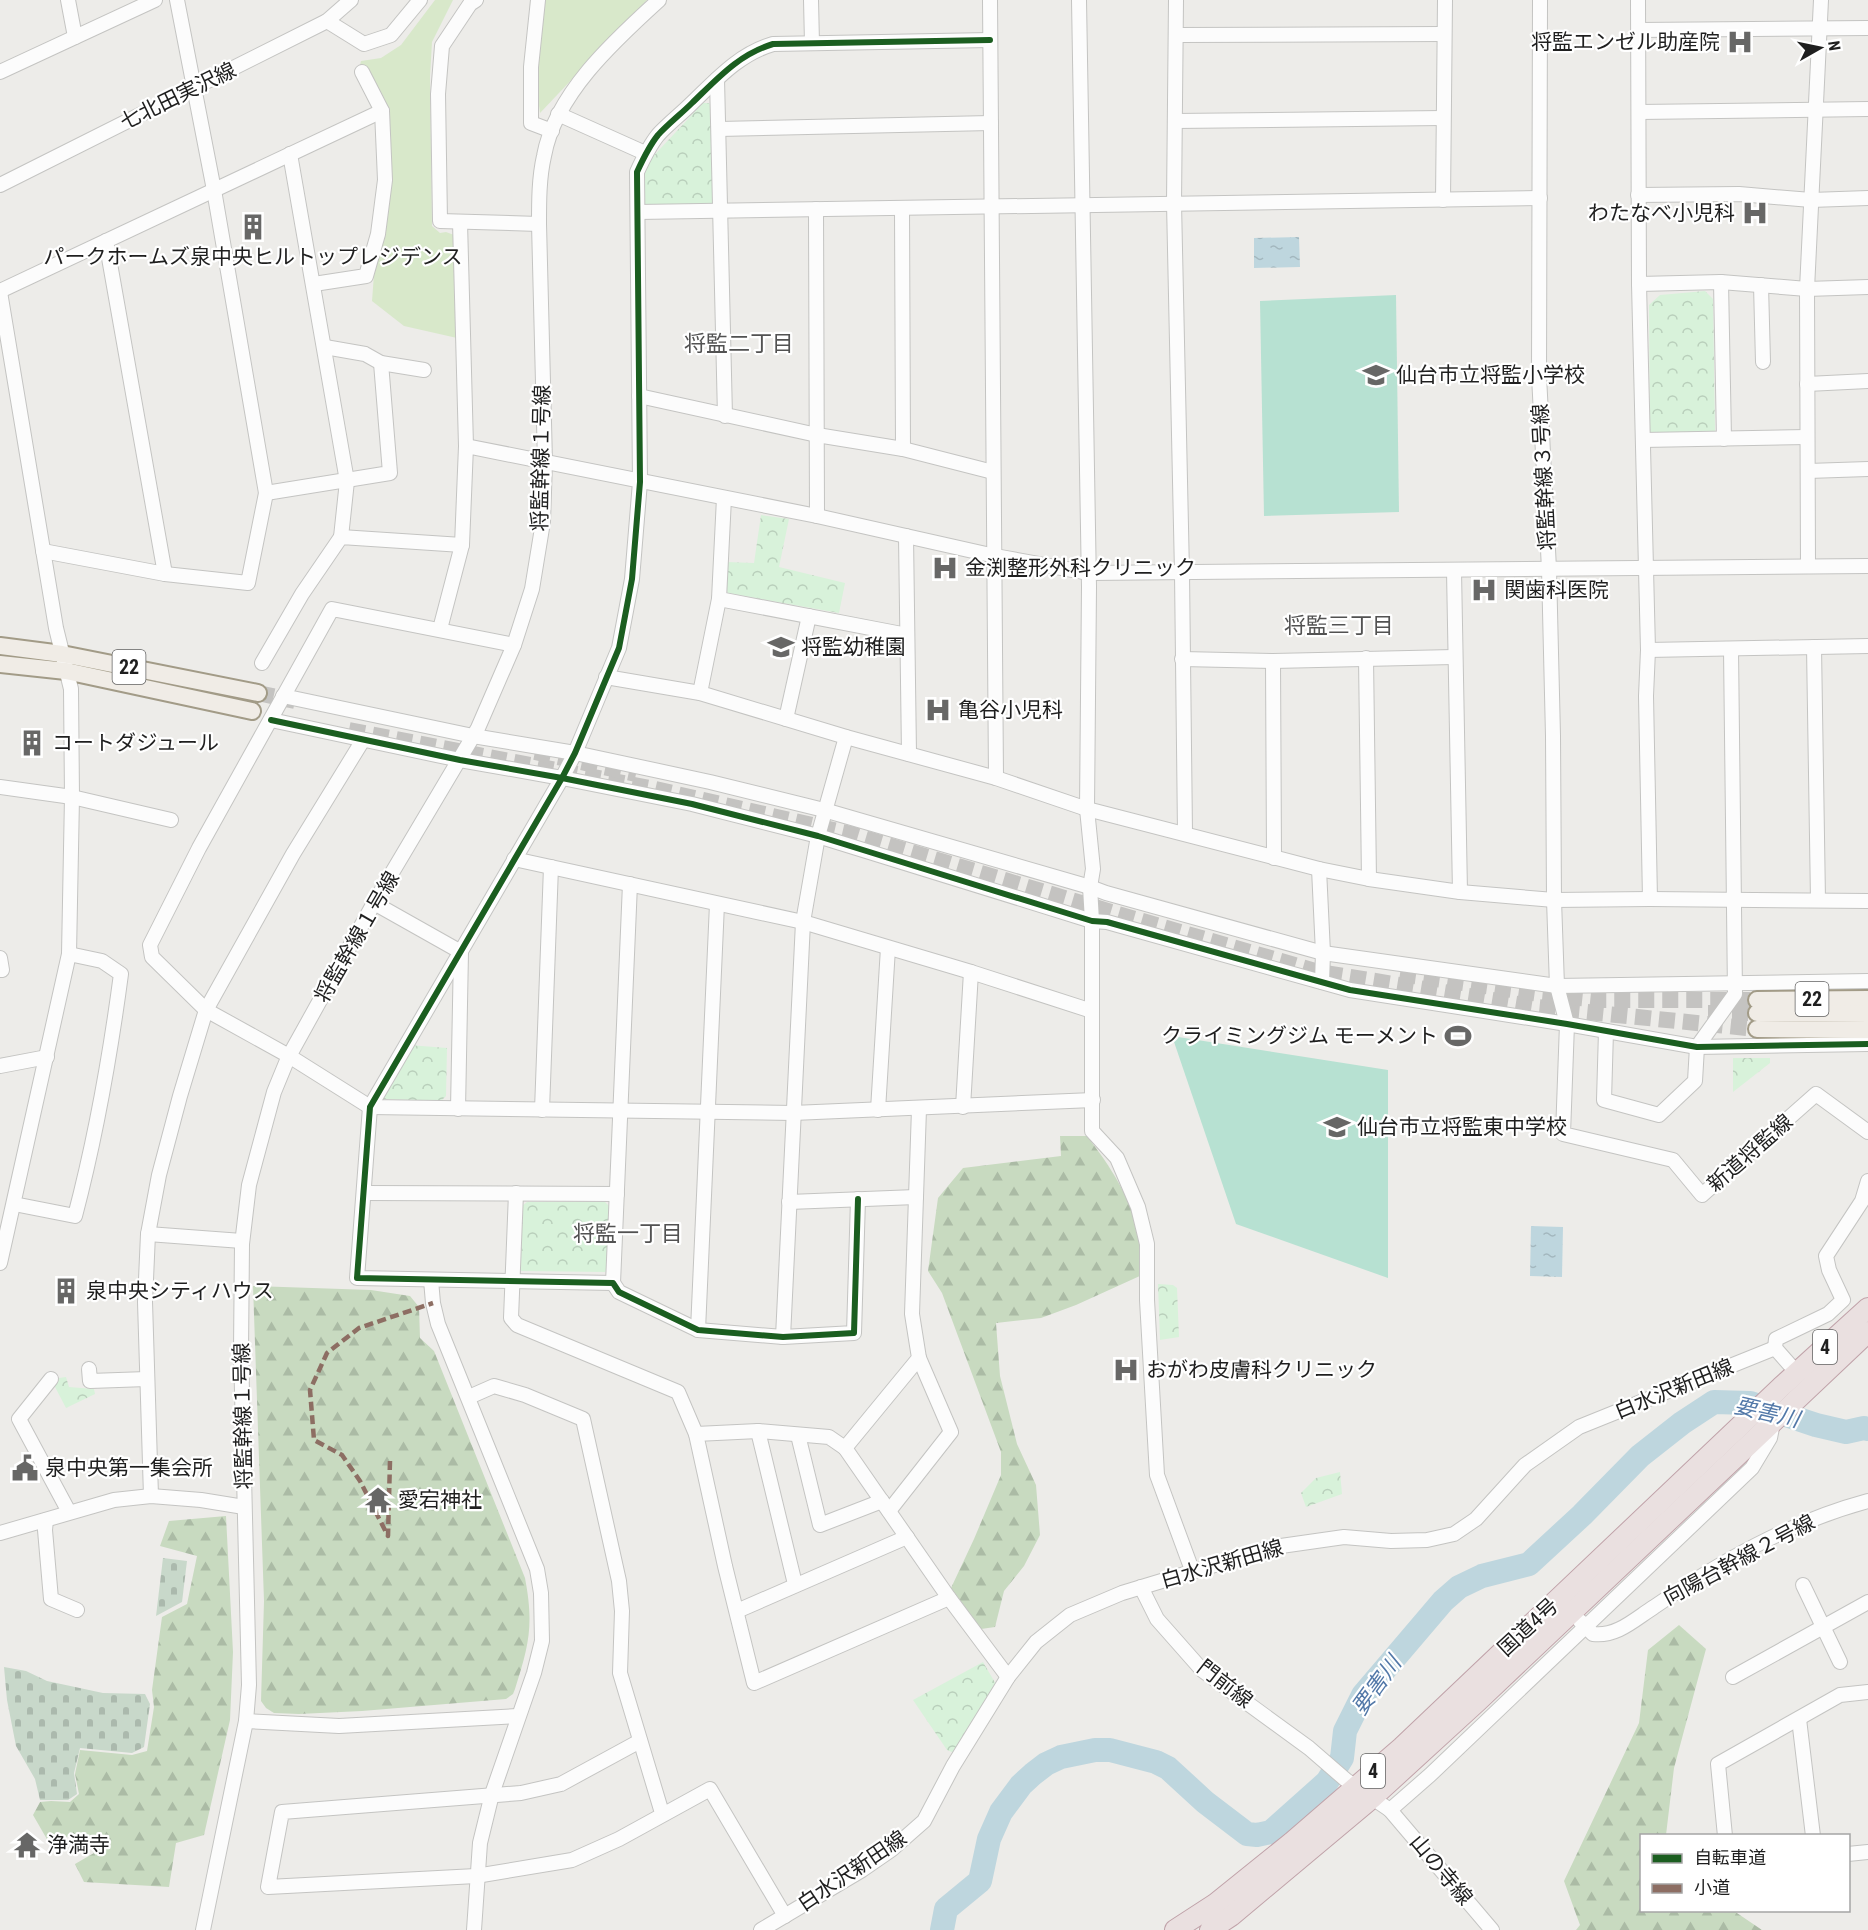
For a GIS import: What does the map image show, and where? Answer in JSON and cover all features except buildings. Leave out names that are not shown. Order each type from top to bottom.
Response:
[{"type":"highway","name":"国道4号","points":[[1175,1930],[1215,1904],[1349,1781],[1402,1746],[1781,1387],[1868,1308]]},
{"type":"highway","name":"国道4号","points":[[1210,1930],[1231,1916],[1372,1798],[1579,1620],[1802,1394],[1868,1332]]},
{"type":"main road","name":"22","points":[[0,646],[62,654],[258,693]]},
{"type":"main road","name":"22","points":[[0,664],[66,671],[252,711]]},
{"type":"main road","name":"22","points":[[1757,1014],[1868,999]]},
{"type":"main road","name":"22","points":[[1757,1014],[1868,1014]]},
{"type":"main road","points":[[1757,1014],[1845,1029],[1868,1030]]},
{"type":"street","points":[[68,0],[75,37]]},
{"type":"street","points":[[0,72],[155,0]]},
{"type":"street","points":[[43,550],[165,574],[248,583],[266,493],[214,190],[177,0]]},
{"type":"street","name":"七北田実沢線","points":[[0,185],[327,21],[351,0]]},
{"type":"street","points":[[327,21],[364,44],[391,34],[420,0]]},
{"type":"street","points":[[476,0],[470,4],[442,46],[438,94],[440,221],[539,224]]},
{"type":"street","points":[[538,0],[531,67],[531,123],[552,131]]},
{"type":"street","name":"将監幹線１号線","points":[[203,1930],[246,1720],[249,1685],[241,1350],[242,1242],[249,1185],[274,1092],[289,1056],[374,903],[460,760],[514,645],[532,589],[543,522],[545,462],[539,190],[544,153],[558,114],[584,77],[627,30],[660,0]]},
{"type":"street","points":[[811,0],[812,43]]},
{"type":"street","points":[[990,0],[996,778]]},
{"type":"street","points":[[1079,0],[1089,573],[1087,809],[1093,869],[1090,886],[1092,1131],[1117,1158],[1138,1207],[1147,1244],[1147,1300],[1157,1475],[1192,1570]]},
{"type":"street","points":[[1176,0],[1174,203],[1185,833]]},
{"type":"street","points":[[1443,200],[1445,0]]},
{"type":"street","name":"将監幹線３号線","points":[[1540,0],[1539,376],[1549,570],[1557,986],[1567,1024]]},
{"type":"street","points":[[1638,0],[1639,284],[1648,650],[1646,696],[1650,899]]},
{"type":"street","points":[[1808,566],[1807,289],[1821,0]]},
{"type":"street","points":[[1639,30],[1868,28]]},
{"type":"street","points":[[1176,35],[1444,34]]},
{"type":"street","points":[[613,1283],[357,1278],[370,1107],[562,778],[575,753],[619,648],[632,579],[640,482],[638,172],[645,153],[659,134],[732,65],[756,49],[773,44],[990,40]]},
{"type":"street","points":[[314,284],[366,276],[378,234],[385,180],[382,111],[362,72]]},
{"type":"street","points":[[717,79],[725,416]]},
{"type":"street","points":[[1639,112],[1868,109]]},
{"type":"street","points":[[0,1263],[69,954],[72,797],[71,689],[62,654],[43,550],[0,292],[382,111]]},
{"type":"street","points":[[558,114],[645,153]]},
{"type":"street","points":[[1175,121],[1443,118]]},
{"type":"street","points":[[719,129],[991,123]]},
{"type":"street","points":[[262,663],[302,594],[341,537],[347,481],[290,154]]},
{"type":"street","points":[[1638,195],[1738,194],[1811,200],[1868,198]]},
{"type":"street","points":[[638,212],[1540,198]]},
{"type":"street","points":[[902,208],[903,449]]},
{"type":"street","points":[[816,209],[817,516]]},
{"type":"street","points":[[440,629],[462,545],[466,446],[460,222]]},
{"type":"street","points":[[106,241],[165,574]]},
{"type":"street","points":[[1639,284],[1721,282],[1807,289],[1868,287]]},
{"type":"street","points":[[1721,282],[1724,439]]},
{"type":"street","points":[[1761,285],[1763,362]]},
{"type":"street","points":[[325,347],[365,354],[381,363],[424,369]]},
{"type":"street","points":[[266,493],[390,473],[381,363]]},
{"type":"street","points":[[1807,384],[1868,381]]},
{"type":"street","points":[[639,396],[817,435],[903,449],[993,472]]},
{"type":"street","points":[[1643,440],[1807,437]]},
{"type":"street","points":[[466,446],[817,516],[995,556],[1089,573],[1868,566]]},
{"type":"street","points":[[1808,471],[1868,469]]},
{"type":"street","points":[[699,693],[719,599],[724,498]]},
{"type":"street","points":[[906,536],[909,754]]},
{"type":"street","points":[[341,537],[462,545]]},
{"type":"street","points":[[1454,571],[1460,892]]},
{"type":"street","points":[[719,599],[907,635]]},
{"type":"street","points":[[514,645],[332,609],[199,848],[150,945],[152,957],[206,1010],[289,1056],[370,1107],[793,1113],[1093,1100]]},
{"type":"street","points":[[786,718],[809,616]]},
{"type":"street","points":[[1648,650],[1868,646]]},
{"type":"street","points":[[1814,647],[1818,900]]},
{"type":"street","points":[[1606,1031],[1604,1101],[1659,1115],[1695,1081],[1697,1047],[1735,994],[1731,648]]},
{"type":"street","points":[[1182,659],[1273,661],[1454,657]]},
{"type":"street","points":[[1366,658],[1369,879]]},
{"type":"street","points":[[1273,661],[1274,858]]},
{"type":"street","points":[[606,677],[699,693],[846,737],[996,778],[1087,809],[1274,858],[1369,879],[1460,892],[1554,900],[1868,901]]},
{"type":"street","points":[[283,696],[473,736],[575,753],[710,782],[824,810],[1090,886],[1106,893],[1323,953],[1557,986],[1868,981]]},
{"type":"street","points":[[271,720],[460,760],[693,804],[818,836],[1092,921],[1107,922],[1322,982],[1408,1000],[1567,1024],[1697,1047],[1868,1044]]},
{"type":"street","points":[[783,1337],[803,922],[824,810],[846,737]]},
{"type":"street","points":[[151,1496],[145,1302],[148,1234],[165,1153],[206,1010],[292,854],[363,740]]},
{"type":"street","points":[[0,787],[72,797],[171,820]]},
{"type":"street","points":[[514,859],[803,922],[1092,1011]]},
{"type":"street","points":[[542,1110],[551,867]]},
{"type":"street","points":[[1319,869],[1322,982]]},
{"type":"street","points":[[630,884],[613,1283],[619,1292],[698,1330],[783,1337],[855,1333],[858,1199]]},
{"type":"street","points":[[374,903],[461,952]]},
{"type":"street","points":[[698,1330],[717,904]]},
{"type":"street","points":[[878,1110],[888,948]]},
{"type":"street","points":[[458,1109],[461,952]]},
{"type":"street","points":[[14,1204],[75,1216],[93,1148],[121,974],[102,961],[69,954]]},
{"type":"street","points":[[0,958],[2,970],[0,970]]},
{"type":"street","points":[[963,1107],[971,972]]},
{"type":"street","name":"新道将監線","points":[[1567,1024],[1563,1134],[1673,1160],[1702,1195],[1816,1094],[1868,1131]]},
{"type":"street","points":[[0,1066],[47,1057]]},
{"type":"street","points":[[798,1435],[820,1525],[885,1506],[951,1432],[919,1358],[912,1314],[920,1109]]},
{"type":"street","points":[[1797,1373],[1775,1348],[1776,1340],[1828,1314],[1843,1300],[1829,1270],[1827,1256],[1862,1202],[1868,1181]]},
{"type":"street","points":[[364,1193],[617,1194]]},
{"type":"street","points":[[516,1193],[511,1318],[517,1325],[678,1392],[696,1434],[754,1683],[949,1598]]},
{"type":"street","points":[[789,1202],[916,1197]]},
{"type":"street","points":[[148,1234],[242,1242]]},
{"type":"street","points":[[431,1280],[438,1324],[537,1569],[542,1593],[542,1641],[534,1673],[492,1794],[480,1843],[474,1930]]},
{"type":"street","name":"白水沢新田線","points":[[762,1930],[881,1857],[924,1821],[953,1766],[1008,1677],[1036,1642],[1070,1615],[1192,1570],[1274,1547],[1344,1537],[1403,1541],[1427,1540],[1454,1533],[1476,1519],[1525,1465],[1579,1427],[1775,1348]]},
{"type":"street","points":[[845,1448],[919,1358]]},
{"type":"street","points":[[89,1369],[90,1381],[147,1379]]},
{"type":"street","points":[[51,1379],[19,1419],[69,1512]]},
{"type":"street","points":[[469,1397],[494,1386],[525,1395],[583,1419],[619,1581],[622,1611],[620,1673],[662,1814]]},
{"type":"street","points":[[696,1434],[758,1431],[829,1437],[845,1448],[949,1598],[1008,1677]]},
{"type":"street","points":[[758,1431],[795,1584]]},
{"type":"street","points":[[0,1533],[114,1500],[151,1496],[201,1500],[244,1507]]},
{"type":"street","name":"向陽台幹線２号線","points":[[1579,1620],[1593,1634],[1612,1634],[1695,1579],[1785,1530],[1868,1501]]},
{"type":"street","points":[[46,1520],[51,1599],[77,1610]]},
{"type":"street","points":[[737,1611],[907,1537]]},
{"type":"street","points":[[1803,1585],[1840,1662]]},
{"type":"street","name":"門前線","points":[[1141,1587],[1158,1619],[1202,1670],[1309,1748],[1349,1781]]},
{"type":"street","points":[[1390,1810],[1430,1775],[1579,1620],[1559,1598]]},
{"type":"street","points":[[1734,1677],[1868,1602]]},
{"type":"street","points":[[1725,1834],[1718,1764],[1840,1695],[1868,1692]]},
{"type":"street","points":[[246,1720],[339,1726],[518,1716]]},
{"type":"street","points":[[1799,1719],[1813,1834]]},
{"type":"street","points":[[640,1741],[561,1784],[521,1793],[282,1812],[268,1887],[476,1876],[572,1860],[619,1839],[710,1790],[784,1916]]},
{"type":"street","name":"山の寺線","points":[[1349,1781],[1390,1810],[1492,1930]]},
{"type":"street","points":[[1850,1854],[1868,1852]]},
{"type":"green space","points":[[435,0],[453,0],[432,42],[430,77],[432,226],[440,233],[446,232],[454,235],[457,338],[404,326],[372,301],[375,261],[388,192],[390,109],[360,65],[361,61],[381,58],[401,45]]},
{"type":"green space","points":[[545,0],[647,0],[540,113],[537,56],[539,28]]},
{"type":"green space","points":[[703,103],[709,103],[712,108],[713,207],[648,208],[641,203],[640,177],[645,165]]},
{"type":"green space","points":[[1705,291],[1713,299],[1715,431],[1711,436],[1654,437],[1650,433],[1649,305],[1660,295]]},
{"type":"green space","points":[[1396,295],[1399,512],[1264,516],[1260,301]]},
{"type":"green space","points":[[761,515],[789,519],[779,567],[845,583],[839,613],[728,593],[725,588],[727,562],[754,563]]},
{"type":"green space","points":[[1172,1036],[1388,1070],[1388,1278],[1236,1224]]},
{"type":"green space","points":[[409,1045],[447,1048],[446,1096],[441,1101],[384,1099],[383,1094]]},
{"type":"green space","points":[[1733,1058],[1770,1058],[1770,1063],[1733,1092]]},
{"type":"green space","points":[[1060,1136],[1087,1136],[1119,1184],[1132,1210],[1140,1238],[1142,1275],[1041,1318],[996,1323],[1000,1376],[1017,1444],[1036,1485],[1040,1535],[1024,1566],[1004,1591],[995,1627],[981,1629],[951,1588],[1001,1475],[1001,1452],[942,1293],[928,1271],[938,1198],[963,1168],[1061,1156]]},
{"type":"green space","points":[[527,1202],[605,1202],[609,1206],[605,1272],[521,1271],[522,1206]]},
{"type":"green space","points":[[1158,1284],[1173,1285],[1177,1288],[1179,1337],[1160,1340]]},
{"type":"green space","name":"愛宕神社","points":[[253,1286],[371,1290],[410,1296],[419,1307],[420,1338],[434,1351],[525,1578],[528,1594],[529,1635],[515,1689],[513,1694],[506,1699],[299,1714],[274,1713],[261,1701],[264,1601]]},
{"type":"green space","points":[[66,1377],[69,1387],[94,1389],[95,1394],[66,1408],[54,1385],[59,1378]]},
{"type":"green space","points":[[1340,1472],[1342,1494],[1306,1507],[1301,1493],[1316,1478]]},
{"type":"green space","points":[[226,1516],[233,1652],[230,1720],[204,1835],[176,1843],[169,1887],[84,1882],[75,1864],[94,1853],[92,1842],[83,1833],[48,1841],[33,1815],[40,1802],[70,1802],[79,1794],[75,1774],[80,1750],[132,1755],[147,1751],[154,1707],[152,1690],[162,1617],[187,1604],[197,1556],[160,1546],[169,1521]]},
{"type":"green space","points":[[163,1558],[187,1561],[182,1602],[156,1616]]},
{"type":"green space","points":[[1679,1625],[1706,1649],[1674,1768],[1666,1834],[1640,1834],[1640,1912],[1735,1912],[1762,1930],[1576,1930],[1580,1925],[1564,1881],[1639,1723],[1648,1650]]},
{"type":"green space","points":[[983,1662],[997,1686],[954,1753],[947,1750],[913,1700]]},
{"type":"green space","points":[[4,1667],[26,1671],[47,1681],[103,1693],[145,1694],[150,1704],[144,1747],[132,1753],[80,1748],[74,1773],[77,1794],[68,1800],[40,1800],[35,1779],[16,1746],[7,1700]]},
{"type":"water","points":[[1299,237],[1300,267],[1254,268],[1254,238]]},
{"type":"water","points":[[1531,1226],[1563,1227],[1562,1277],[1530,1276]]},
{"type":"waterway","name":"要害川","points":[[942,1930],[946,1909],[980,1881],[989,1839],[1001,1812],[1021,1785],[1046,1764],[1061,1757],[1095,1750],[1110,1750],[1156,1762],[1168,1768],[1205,1802],[1247,1834],[1257,1835],[1271,1832],[1327,1782],[1342,1758],[1345,1731],[1363,1695],[1443,1601],[1459,1587],[1482,1576],[1529,1564],[1582,1515],[1640,1456],[1682,1423],[1714,1402],[1750,1403],[1816,1425],[1846,1432],[1868,1429]]},
{"type":"tunnel","points":[[258,693],[295,701]]},
{"type":"tunnel","points":[[349,730],[655,789],[851,834],[1319,972],[1537,1007],[1757,1029]]},
{"type":"tunnel","points":[[535,752],[636,774]]},
{"type":"tunnel","points":[[1400,974],[1598,1000],[1757,1000]]},
{"type":"tunnel","points":[[1708,1013],[1757,1013]]},
{"type":"marked path","points":[[390,1461],[388,1536],[360,1481],[342,1455],[314,1440],[310,1390],[327,1353],[359,1328],[433,1303]]},
{"type":"cycle path","points":[[858,1199],[854,1333],[783,1337],[698,1330],[619,1292],[613,1283],[357,1278],[370,1107],[562,778],[575,753],[619,648],[632,579],[640,482],[637,172],[644,157],[658,135],[720,76],[761,48],[773,44],[990,40]]},
{"type":"cycle path","points":[[271,720],[460,760],[692,804],[818,836],[1092,921],[1107,922],[1350,990],[1697,1047],[1868,1044]]},
{"type":"place","name":"将監エンゼル助産院","points":[[1740,42]]},
{"type":"place","name":"わたなべ小児科","points":[[1755,213]]},
{"type":"place","name":"パークホームズ泉中央ヒルトップレジデンス","points":[[253,227]]},
{"type":"place","name":"仙台市立将監小学校","points":[[1376,375]]},
{"type":"place","name":"金渕整形外科クリニック","points":[[945,568]]},
{"type":"place","name":"関歯科医院","points":[[1484,590]]},
{"type":"place","name":"将監幼稚園","points":[[781,647]]},
{"type":"place","name":"亀谷小児科","points":[[938,710]]},
{"type":"place","name":"コートダジュール","points":[[32,743]]},
{"type":"place","name":"クライミングジム モーメント","points":[[1458,1036]]},
{"type":"place","name":"仙台市立将監東中学校","points":[[1337,1127]]},
{"type":"place","name":"泉中央シティハウス","points":[[66,1291]]},
{"type":"place","name":"おがわ皮膚科クリニック","points":[[1126,1370]]},
{"type":"place","name":"泉中央第一集会所","points":[[25,1468]]},
{"type":"place","name":"愛宕神社","points":[[378,1500]]},
{"type":"place","name":"浄満寺","points":[[27,1845]]},
{"type":"district","name":"将監二丁目","points":[[739,343]]},
{"type":"district","name":"将監三丁目","points":[[1339,625]]},
{"type":"district","name":"将監一丁目","points":[[628,1233]]}]
